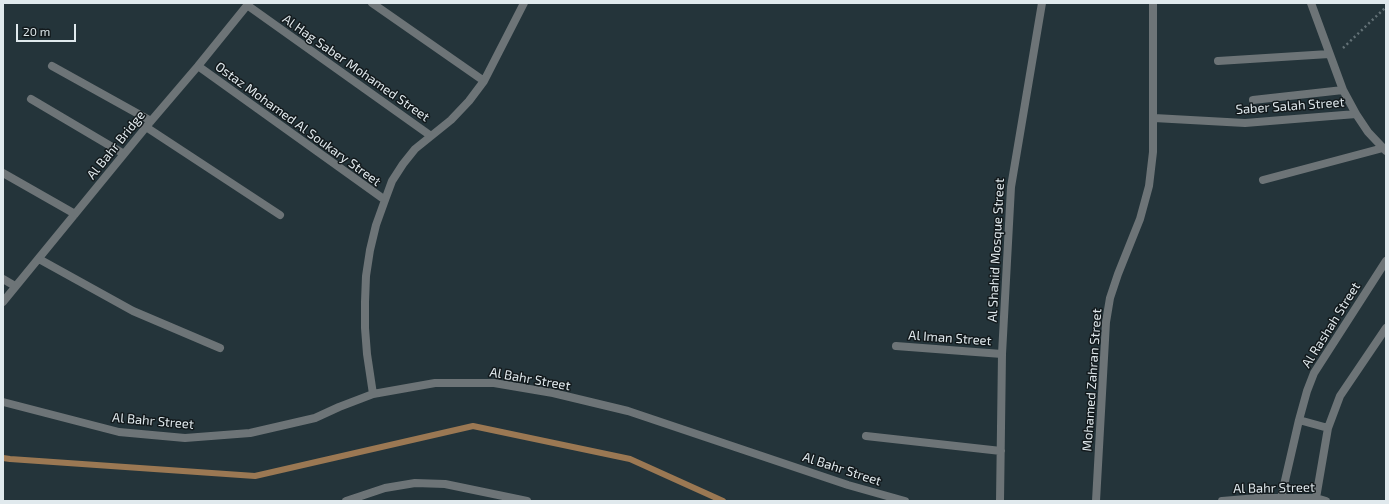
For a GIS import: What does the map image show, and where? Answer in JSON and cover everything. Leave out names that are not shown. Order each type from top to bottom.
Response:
[{"type":"street","points":[[372,3],[484,81]]},
{"type":"street","points":[[373,394],[365,328],[366,276],[376,225],[392,181],[415,149],[455,115],[469,101],[484,81],[524,3]]},
{"type":"street","name":"Al Shahid Mosque Street","points":[[1000,501],[1002,354],[1010,187],[1042,3]]},
{"type":"street","name":"Mohamed Zahran Street","points":[[1096,501],[1106,322],[1110,298],[1140,219],[1149,186],[1154,152],[1154,3]]},
{"type":"street","points":[[1262,180],[1384,150],[1368,132],[1343,90],[1311,3]]},
{"type":"street","name":"Al Bahr Bridge","points":[[3,302],[248,4]]},
{"type":"street","name":"Al Hag Saber Mohamed Street","points":[[248,4],[431,136]]},
{"type":"street","points":[[1218,61],[1330,57]]},
{"type":"street","points":[[52,66],[149,124],[280,215]]},
{"type":"street","name":"Ostaz Mohamed Al Soukary Street","points":[[198,66],[385,200]]},
{"type":"street","points":[[1253,100],[1343,90]]},
{"type":"street","points":[[31,98],[124,154]]},
{"type":"street","name":"Saber Salah Street","points":[[1154,118],[1245,123],[1356,114]]},
{"type":"street","points":[[3,173],[75,214]]},
{"type":"street","points":[[39,259],[133,311],[220,348]]},
{"type":"street","name":"Al Rashah Street","points":[[1280,498],[1302,421],[1307,391],[1314,373],[1386,261]]},
{"type":"street","points":[[3,279],[16,286]]},
{"type":"street","points":[[1316,498],[1324,428],[1340,396],[1386,328]]},
{"type":"street","name":"Al Iman Street","points":[[896,346],[1002,354]]},
{"type":"street","name":"Al Bahr Street","points":[[3,402],[119,432],[184,438],[250,433],[315,418],[338,407],[373,394],[435,383],[494,383],[553,393],[628,411],[848,485],[905,501]]},
{"type":"street","points":[[1302,421],[1324,428]]},
{"type":"street","points":[[866,436],[1001,450]]},
{"type":"street","points":[[346,501],[385,488],[415,483],[445,484],[527,501]]},
{"type":"street","name":"Al Bahr Street","points":[[1222,501],[1258,498],[1316,498],[1326,501]]},
{"type":"path","points":[[1330,57],[1386,7]]},
{"type":"waterway","points":[[3,458],[255,476],[473,426],[630,459],[723,501]]}]
